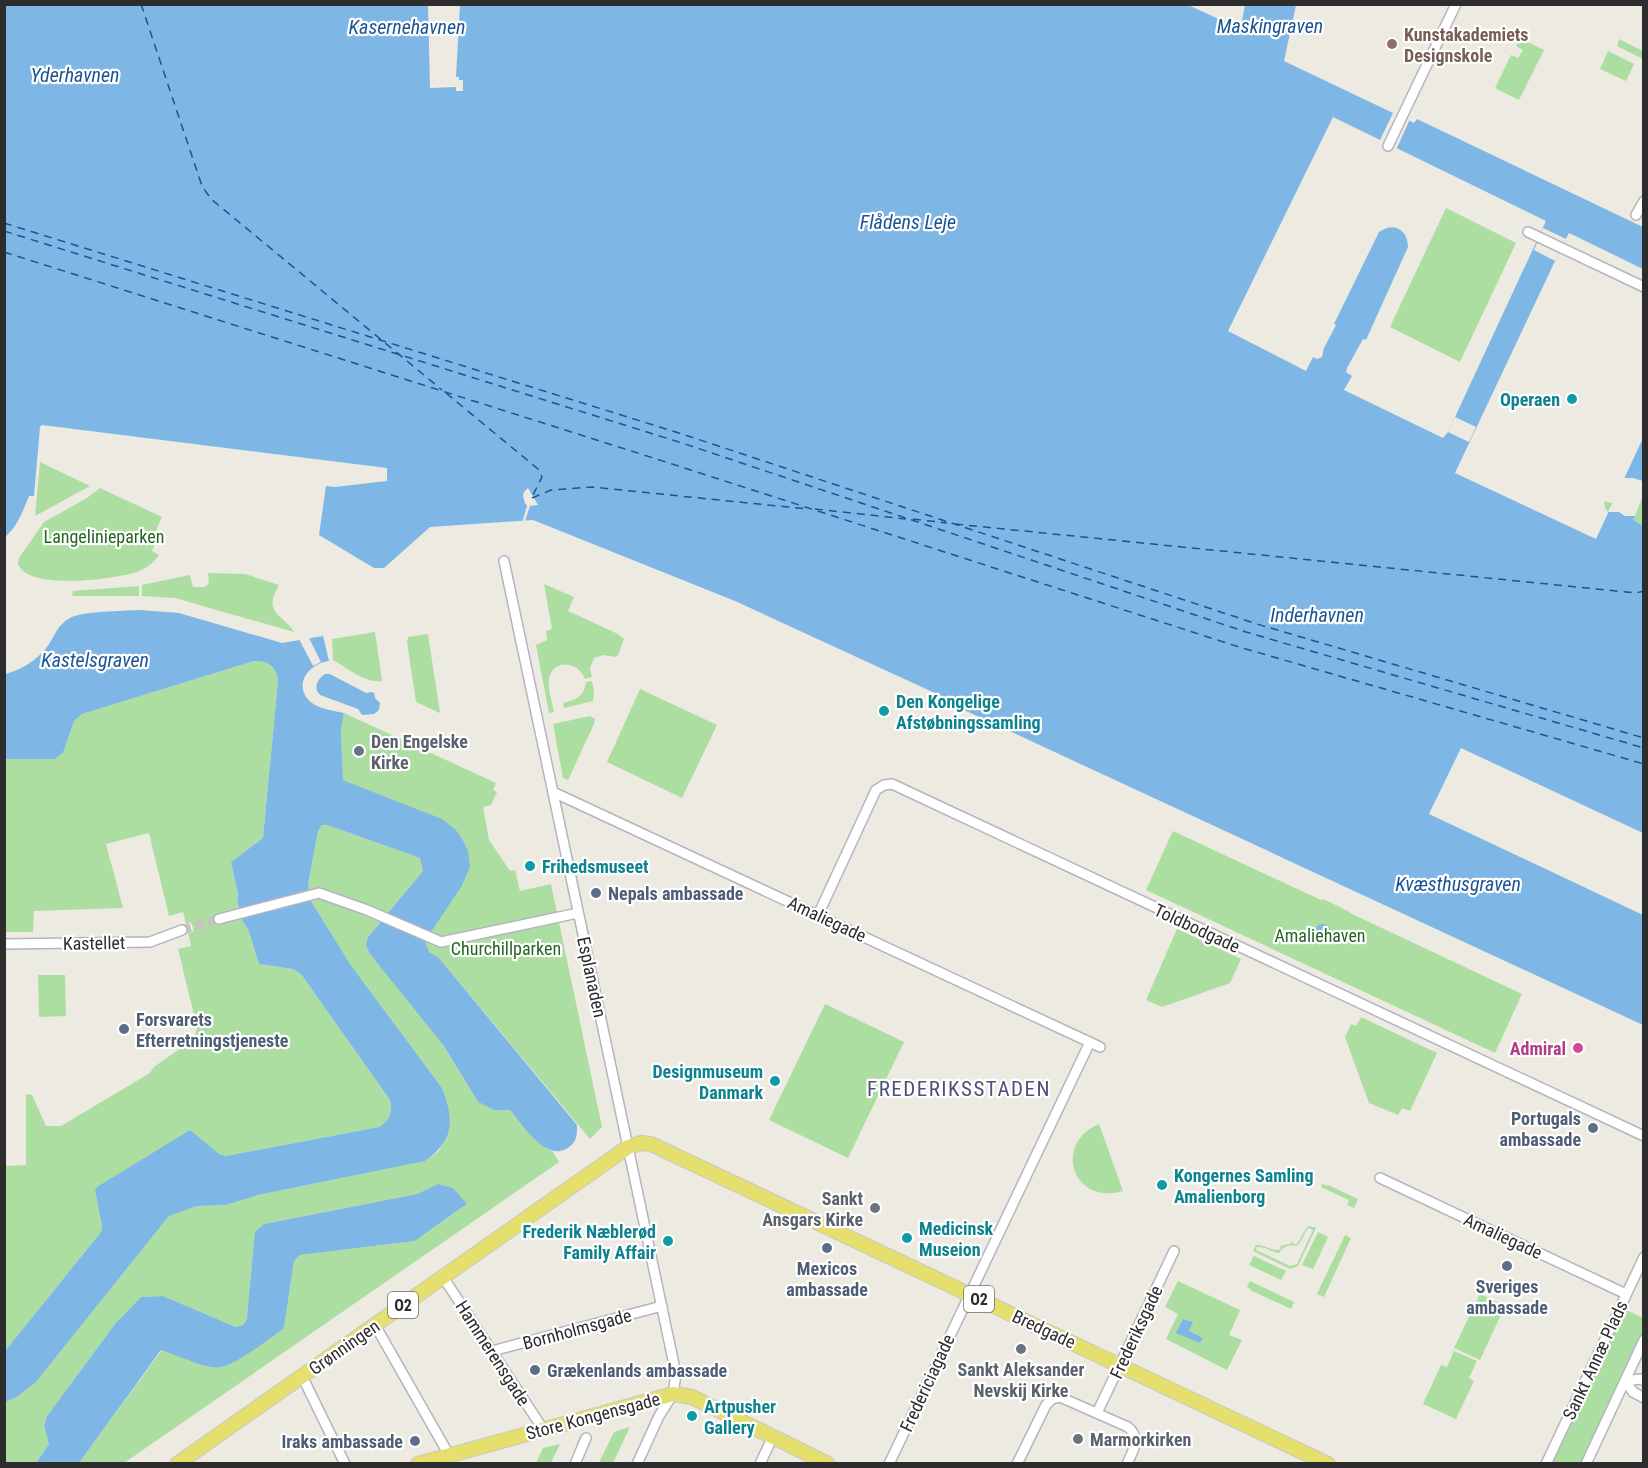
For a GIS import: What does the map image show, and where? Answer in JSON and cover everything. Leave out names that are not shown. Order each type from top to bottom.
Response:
[{"type":"main road","name":"Bredgade","points":[[628,1147],[641,1143],[651,1144],[1328,1464]]},
{"type":"main road","name":"Grønningen","points":[[177,1464],[628,1147]]},
{"type":"main road","name":"Store Kongensgade","points":[[418,1464],[445,1459],[673,1394],[692,1397],[827,1463]]},
{"type":"street","points":[[1388,146],[1456,4]]},
{"type":"street","points":[[1636,215],[1644,201]]},
{"type":"street","points":[[1530,234],[1644,287]]},
{"type":"street","name":"Esplanaden","points":[[504,561],[676,1374],[673,1394]]},
{"type":"street","name":"Toldbodgade","points":[[818,915],[876,790],[884,785],[892,784],[1644,1136]]},
{"type":"street","name":"Amaliegade","points":[[553,792],[1100,1047]]},
{"type":"street","points":[[219,919],[318,893],[356,906],[441,942],[579,913]]},
{"type":"street","name":"Kastellet","points":[[4,944],[150,942],[182,930]]},
{"type":"street","name":"Fredericiagade","points":[[889,1464],[1090,1042]]},
{"type":"street","name":"Amaliegade","points":[[1380,1178],[1626,1294]]},
{"type":"street","name":"Frederiksgade","points":[[1097,1413],[1174,1251]]},
{"type":"street","name":"Sankt Annæ Plads","points":[[1546,1464],[1644,1257]]},
{"type":"street","name":"Hammerensgade","points":[[443,1277],[543,1430]]},
{"type":"street","name":"Bornholmsgade","points":[[492,1352],[662,1306]]},
{"type":"street","points":[[375,1325],[445,1459]]},
{"type":"street","name":"Sankt Annæ Plads","points":[[1586,1464],[1644,1341]]},
{"type":"street","points":[[302,1376],[345,1464]]},
{"type":"street","points":[[1644,1381],[1640,1379],[1625,1381],[1633,1392],[1644,1398]]},
{"type":"street","points":[[637,1464],[659,1416],[673,1394]]},
{"type":"street","points":[[1017,1464],[1043,1411],[1052,1398],[1060,1397],[1128,1427],[1135,1435],[1134,1448],[1127,1464]]},
{"type":"street","points":[[760,1464],[773,1436]]},
{"type":"street","points":[[575,1464],[586,1438]]},
{"type":"green space","points":[[1520,38],[1544,50],[1519,100],[1495,88],[1511,55],[1518,58],[1523,50],[1516,46]]},
{"type":"green space","points":[[1619,39],[1643,51],[1643,59],[1617,46]]},
{"type":"green space","points":[[1608,51],[1634,64],[1626,81],[1600,69]]},
{"type":"green space","points":[[1446,208],[1516,243],[1460,362],[1390,327]]},
{"type":"green space","points":[[40,462],[90,486],[35,516]]},
{"type":"green space","name":"Langelinieparken","points":[[100,488],[162,517],[153,537],[157,538],[152,551],[159,555],[142,570],[108,578],[53,580],[38,578],[25,572],[18,564],[19,558],[44,522],[87,498]]},
{"type":"green space","points":[[1643,496],[1643,525],[1632,520],[1634,516],[1608,512],[1605,508],[1604,501],[1637,510]]},
{"type":"green space","points":[[208,573],[245,574],[279,585],[273,599],[274,609],[294,632],[175,598],[142,596],[142,585],[190,575],[193,587],[205,587],[209,583]]},
{"type":"green space","points":[[544,584],[574,597],[568,611],[624,639],[615,657],[604,655],[594,658],[590,668],[592,677],[585,679],[578,669],[572,666],[556,667],[549,678],[554,712],[549,713],[536,645],[547,640],[546,631],[552,629]]},
{"type":"green space","points":[[139,586],[139,596],[72,596],[73,591]]},
{"type":"green space","points":[[375,632],[382,681],[363,678],[333,660],[332,639]]},
{"type":"green space","points":[[428,634],[440,713],[416,702],[407,642],[408,637]]},
{"type":"green space","points":[[254,661],[270,665],[278,680],[263,838],[231,862],[243,922],[248,929],[259,964],[293,969],[301,974],[390,1100],[390,1115],[379,1127],[226,1156],[219,1154],[95,1191],[102,1226],[101,1232],[5,1351],[5,1166],[26,1165],[26,1094],[32,1095],[46,1126],[61,1126],[150,1073],[154,1067],[192,1040],[197,1027],[178,949],[191,946],[188,933],[194,931],[191,922],[186,924],[183,912],[169,916],[149,833],[106,844],[123,908],[34,911],[33,932],[5,932],[5,759],[55,759],[63,753],[74,721],[82,714]]},
{"type":"green space","points":[[592,681],[593,701],[564,708],[563,703],[579,697],[586,682]]},
{"type":"green space","points":[[640,689],[717,725],[682,798],[607,762]]},
{"type":"green space","name":"Churchillparken","points":[[344,713],[496,783],[493,790],[497,792],[491,805],[483,807],[489,840],[510,871],[515,870],[520,891],[551,884],[602,1127],[590,1139],[439,958],[429,953],[425,941],[468,851],[457,831],[343,779],[341,730]]},
{"type":"green space","points":[[590,716],[595,719],[594,724],[568,780],[563,778],[553,724]]},
{"type":"green space","points":[[322,825],[420,858],[423,871],[368,937],[444,1046],[478,1102],[494,1110],[510,1110],[540,1144],[553,1152],[559,1162],[124,1463],[79,1463],[162,1350],[219,1367],[284,1328],[294,1261],[300,1255],[415,1241],[467,1204],[438,1184],[417,1194],[264,1224],[247,1319],[243,1325],[236,1327],[163,1296],[141,1297],[115,1324],[47,1416],[44,1426],[49,1444],[36,1463],[5,1464],[5,1402],[17,1397],[36,1382],[169,1216],[197,1206],[226,1205],[258,1195],[424,1161],[438,1152],[447,1137],[442,1088],[350,964],[311,901],[308,885],[318,831]]},
{"type":"green space","name":"Amaliehaven","points":[[1173,831],[1323,899],[1522,994],[1495,1053],[1146,890]]},
{"type":"green space","points":[[1177,929],[1241,959],[1230,983],[1162,1007],[1146,1000]]},
{"type":"green space","points":[[38,975],[65,975],[66,1016],[39,1017]]},
{"type":"green space","points":[[825,1004],[904,1042],[848,1158],[769,1120]]},
{"type":"green space","points":[[1361,1017],[1437,1053],[1410,1111],[1402,1108],[1398,1115],[1369,1103],[1345,1037],[1351,1024],[1356,1026]]},
{"type":"green space","points":[[1099,1124],[1123,1191],[1106,1193],[1092,1190],[1081,1182],[1075,1171],[1073,1158],[1076,1145],[1084,1133]]},
{"type":"green space","points":[[1323,1184],[1358,1199],[1354,1208],[1347,1205],[1349,1200],[1321,1187]]},
{"type":"green space","points":[[1309,1226],[1316,1228],[1298,1266],[1290,1269],[1253,1251],[1256,1245],[1278,1250],[1281,1249],[1280,1246],[1292,1242],[1295,1245]],"holes":[[[1309,1228],[1313,1230],[1297,1264],[1290,1266],[1256,1250],[1260,1247],[1279,1253],[1290,1245],[1296,1246]]]},
{"type":"green space","points":[[1318,1232],[1328,1237],[1313,1269],[1302,1265]]},
{"type":"green space","points":[[1345,1235],[1351,1238],[1324,1297],[1317,1294]]},
{"type":"green space","points":[[1254,1256],[1286,1271],[1281,1280],[1249,1265]]},
{"type":"green space","points":[[1178,1281],[1240,1310],[1229,1335],[1242,1340],[1227,1370],[1166,1339],[1178,1314],[1165,1307]]},
{"type":"green space","points":[[1250,1281],[1294,1302],[1291,1309],[1250,1290],[1247,1287]]},
{"type":"green space","points":[[1480,1294],[1505,1306],[1480,1360],[1454,1348]]},
{"type":"green space","points":[[1626,1310],[1643,1318],[1643,1333],[1582,1463],[1551,1464],[1622,1311]]},
{"type":"green space","points":[[1454,1351],[1477,1361],[1469,1378],[1474,1381],[1456,1419],[1423,1404],[1441,1365],[1447,1367]]},
{"type":"green space","points":[[630,1427],[613,1463],[599,1463],[614,1432]]},
{"type":"green space","points":[[560,1444],[551,1463],[536,1463],[543,1448]]},
{"type":"water","points":[[1186,4],[1234,26],[1242,21],[1245,5],[1296,5],[1284,61],[1414,123],[1417,119],[1643,227],[1643,269],[1569,233],[1455,473],[1596,539],[1643,438],[1643,496],[1633,520],[1644,526],[1643,833],[1461,748],[1429,814],[1643,915],[1643,1025],[949,703],[950,700],[735,601],[533,520],[430,527],[384,568],[374,568],[319,535],[326,486],[387,481],[387,468],[42,425],[34,496],[29,496],[16,524],[5,537],[5,5],[428,5],[430,88],[456,87],[456,91],[463,91],[463,80],[456,77],[460,5]],"holes":[[[1333,117],[1546,221],[1448,432],[1443,438],[1344,390],[1352,376],[1346,372],[1347,368],[1363,339],[1366,340],[1408,247],[1406,236],[1395,227],[1379,232],[1334,324],[1336,325],[1322,357],[1317,359],[1313,357],[1306,371],[1228,331]]]},
{"type":"water","name":"Kastelsgraven","points":[[139,610],[179,613],[282,643],[323,636],[329,661],[309,671],[303,683],[303,690],[306,697],[315,705],[344,713],[341,730],[343,779],[442,819],[457,831],[468,851],[470,867],[461,887],[425,941],[429,952],[439,958],[577,1125],[577,1135],[569,1147],[561,1151],[552,1150],[536,1140],[510,1110],[494,1110],[478,1102],[444,1046],[370,954],[366,945],[368,937],[423,871],[420,858],[322,825],[318,831],[308,885],[311,901],[350,964],[442,1088],[449,1110],[447,1137],[435,1153],[425,1161],[258,1195],[226,1205],[197,1206],[169,1216],[36,1382],[17,1397],[5,1402],[5,1351],[101,1232],[102,1226],[95,1191],[97,1187],[190,1130],[219,1154],[226,1156],[379,1127],[386,1122],[391,1112],[390,1100],[301,974],[293,969],[259,964],[237,900],[238,894],[231,862],[263,838],[278,680],[270,665],[254,661],[82,714],[74,721],[63,753],[55,759],[5,759],[5,674],[34,660],[47,647],[59,627],[70,618],[93,613]]},
{"type":"water","points":[[325,674],[330,674],[366,693],[374,693],[380,703],[379,710],[374,714],[362,715],[358,709],[320,695],[317,691],[317,684]]},
{"type":"water","points":[[1320,924],[1326,924],[1331,932],[1329,938],[1320,940],[1315,935],[1315,929]]},
{"type":"water","points":[[438,1184],[453,1188],[467,1204],[415,1241],[300,1255],[294,1261],[284,1328],[243,1357],[220,1367],[199,1364],[161,1350],[79,1463],[36,1463],[49,1444],[44,1426],[47,1416],[115,1324],[141,1297],[163,1296],[236,1327],[243,1325],[247,1319],[255,1232],[264,1224],[417,1194]]},
{"type":"water","points":[[1183,1319],[1193,1322],[1189,1331],[1203,1338],[1200,1343],[1176,1333]]},
{"type":"pier","points":[[1394,111],[1410,119],[1396,150],[1379,142]]},
{"type":"pier","points":[[1543,228],[1566,239],[1555,261],[1534,250]]},
{"type":"pier","points":[[1455,417],[1476,427],[1469,442],[1448,432]]},
{"type":"pier","points":[[1624,478],[1643,481],[1643,496],[1635,516],[1608,512]]},
{"type":"pier","points":[[528,488],[538,505],[530,506],[524,524],[522,523],[527,506],[523,496]]},
{"type":"pier","points":[[308,636],[321,662],[313,666],[298,637]]},
{"type":"ferry route","points":[[141,4],[202,186],[211,199],[442,390]]},
{"type":"ferry route","points":[[4,223],[679,433],[1257,624],[1644,738]]},
{"type":"ferry route","points":[[4,231],[682,443],[1246,632],[1644,748]]},
{"type":"ferry route","points":[[4,252],[1239,647],[1644,764]]},
{"type":"ferry route","points":[[446,393],[538,469],[542,477],[532,497]]},
{"type":"ferry route","points":[[532,498],[551,490],[592,487],[807,509]]},
{"type":"ferry route","points":[[815,509],[906,519]]},
{"type":"ferry route","points":[[913,519],[947,523]]},
{"type":"ferry route","points":[[955,524],[1636,593],[1644,591]]},
{"type":"tunnel","points":[[182,930],[219,919]]},
{"type":"place","name":"Kunstakademiets Designskole","points":[[1392,44]]},
{"type":"place","name":"Operaen","points":[[1572,399]]},
{"type":"place","name":"Den Kongelige Afstøbningssamling","points":[[884,711]]},
{"type":"place","name":"Den Engelske Kirke","points":[[359,751]]},
{"type":"place","name":"Frihedsmuseet","points":[[530,866]]},
{"type":"place","name":"Nepals ambassade","points":[[596,893]]},
{"type":"place","name":"Forsvarets Efterretningstjeneste","points":[[124,1029]]},
{"type":"place","name":"Admiral","points":[[1578,1048]]},
{"type":"place","name":"Designmuseum Danmark","points":[[775,1081]]},
{"type":"place","name":"Portugals ambassade","points":[[1593,1128]]},
{"type":"place","name":"Kongernes Samling Amalienborg","points":[[1162,1185]]},
{"type":"place","name":"Sankt Ansgars Kirke","points":[[875,1208]]},
{"type":"place","name":"Medicinsk Museion","points":[[907,1238]]},
{"type":"place","name":"Frederik Næblerød Family Affair","points":[[668,1241]]},
{"type":"place","name":"Mexicos ambassade","points":[[827,1248]]},
{"type":"place","name":"Sveriges ambassade","points":[[1507,1266]]},
{"type":"place","name":"Sankt Aleksander Nevskij Kirke","points":[[1021,1349]]},
{"type":"place","name":"Grækenlands ambassade","points":[[535,1370]]},
{"type":"place","name":"Artpusher Gallery","points":[[692,1416]]},
{"type":"place","name":"Marmorkirken","points":[[1078,1439]]},
{"type":"place","name":"Iraks ambassade","points":[[415,1441]]},
{"type":"district","name":"FREDERIKSSTADEN","points":[[959,1089]]},
{"type":"water label","name":"Maskingraven","points":[[1270,26]]},
{"type":"water label","name":"Kasernehavnen","points":[[407,27]]},
{"type":"water label","name":"Yderhavnen","points":[[75,75]]},
{"type":"water label","name":"Flådens Leje","points":[[908,222]]},
{"type":"water label","name":"Inderhavnen","points":[[1317,615]]},
{"type":"water label","name":"Kvæsthusgraven","points":[[1458,884]]}]
